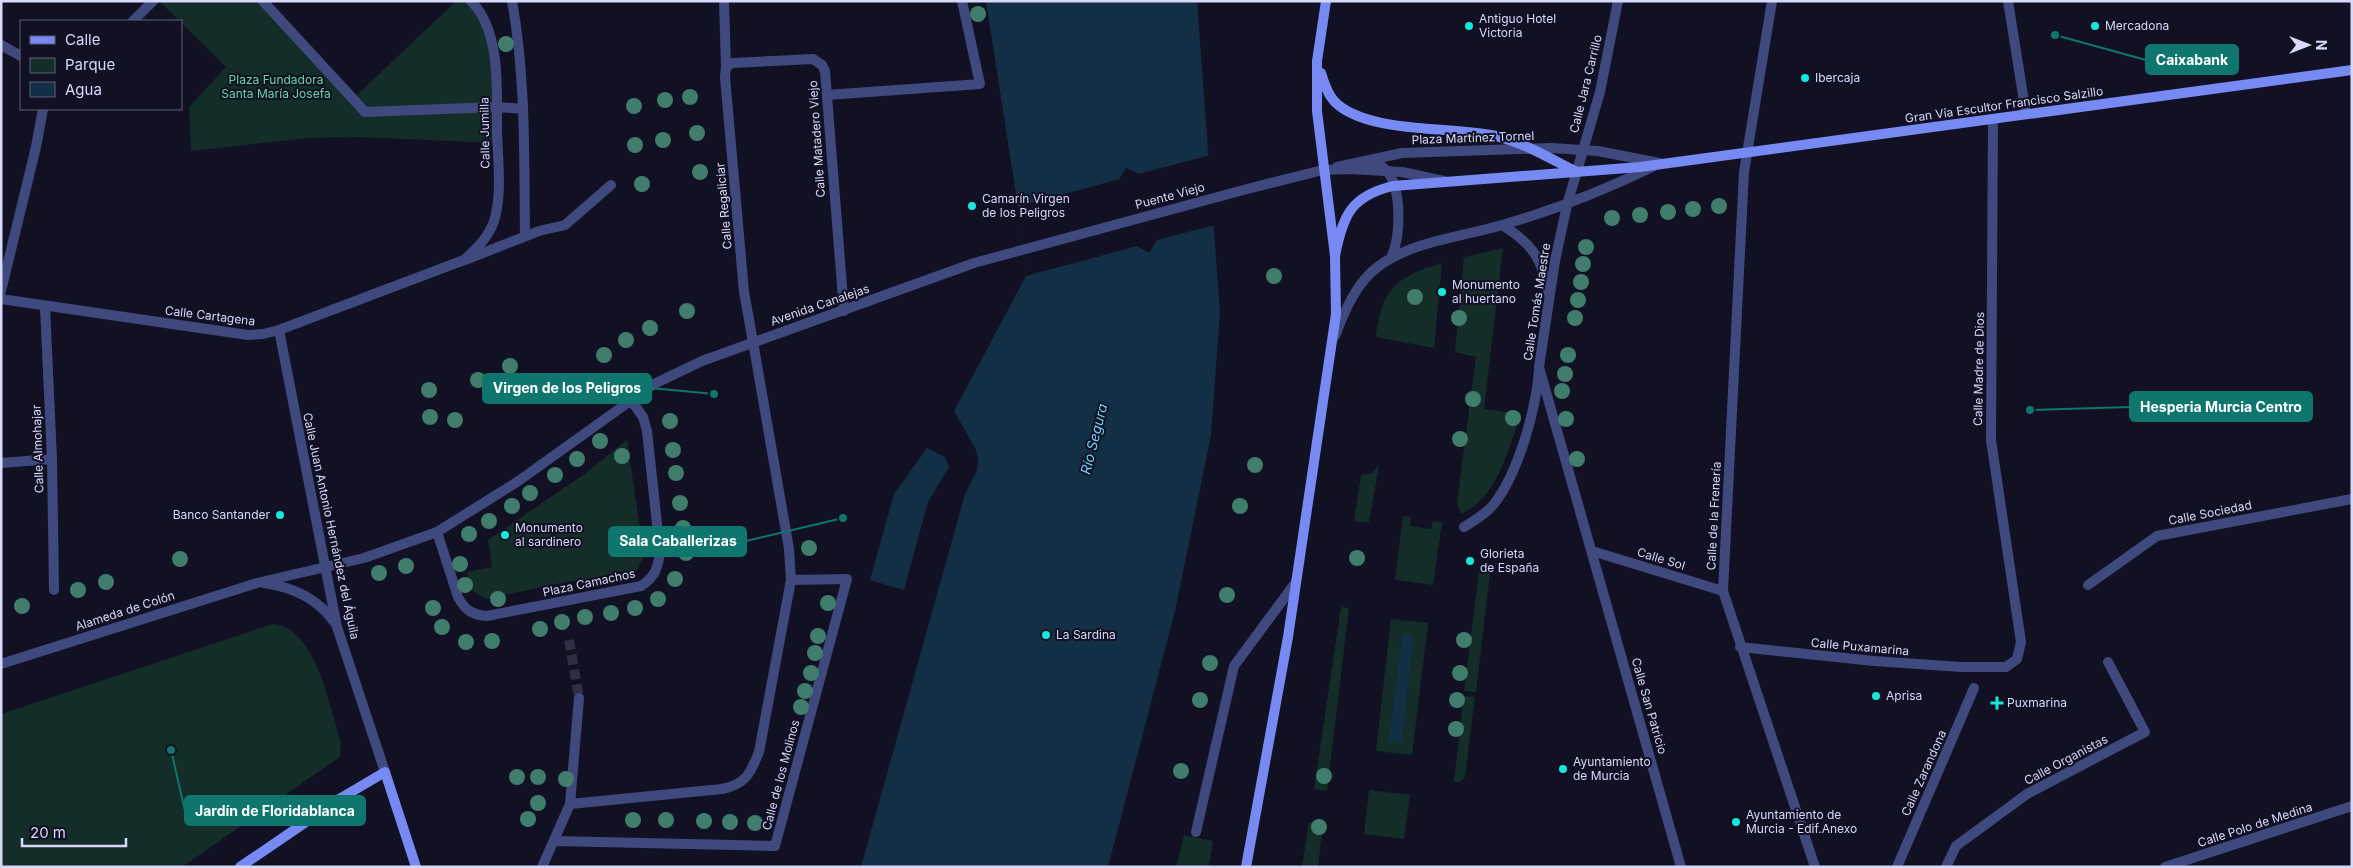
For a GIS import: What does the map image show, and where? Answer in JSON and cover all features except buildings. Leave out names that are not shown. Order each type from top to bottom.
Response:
[{"type":"main road","points":[[1246,867],[1296,582],[1336,314],[1335,256],[1323,170],[1318,111],[1317,60],[1326,1]]},
{"type":"main road","points":[[1317,60],[1324,85],[1334,101],[1356,116],[1387,124],[1451,129],[1495,136],[1529,148],[1577,172]]},
{"type":"main road","name":"Gran Vía Escultor Francisco Salzillo","points":[[1577,172],[1660,164],[2352,70]]},
{"type":"main road","points":[[1335,256],[1341,229],[1356,204],[1366,194],[1394,186],[1577,172]]},
{"type":"main road","points":[[240,867],[341,798],[385,772]]},
{"type":"main road","name":"Calle Juan Antonio Hernández del Águila","points":[[385,772],[416,867]]},
{"type":"street","points":[[134,20],[153,1]]},
{"type":"street","points":[[263,1],[365,112],[523,109]]},
{"type":"street","name":"Calle Jumilla","points":[[464,260],[479,247],[494,221],[498,186],[494,52],[488,28],[479,10],[471,1]]},
{"type":"street","points":[[512,1],[518,34],[523,109],[526,236]]},
{"type":"street","name":"Calle Regaliciar","points":[[724,1],[725,77],[744,292],[753,342]]},
{"type":"street","points":[[826,95],[980,84],[962,1]]},
{"type":"street","name":"Calle Jara Carrillo","points":[[1577,172],[1600,92],[1618,1]]},
{"type":"street","name":"Calle de la Frenería","points":[[1772,1],[1744,172],[1723,591],[1814,867]]},
{"type":"street","points":[[2008,1],[2026,114]]},
{"type":"street","points":[[1,45],[20,55]]},
{"type":"street","name":"Calle Matadero Viejo","points":[[726,67],[738,61],[813,59],[822,65],[825,70],[844,311]]},
{"type":"street","points":[[1,291],[36,147],[43,110]]},
{"type":"street","name":"Calle Madre de Dios","points":[[1977,667],[2006,667],[2017,659],[2022,642],[1991,440],[1993,119]]},
{"type":"street","name":"Plaza Martínez Tornel","points":[[1323,170],[1408,152],[1529,148],[1583,149]]},
{"type":"street","name":"Gran Vía Escultor Francisco Salzillo","points":[[1583,149],[1610,152],[1660,164]]},
{"type":"street","points":[[1365,160],[1387,170],[1394,186],[1399,236],[1391,258]]},
{"type":"street","name":"Gran Vía Escultor Francisco Salzillo","points":[[1567,205],[1660,164]]},
{"type":"street","points":[[1323,170],[1387,170],[1446,181]]},
{"type":"street","name":"Puente Viejo","points":[[1023,248],[1247,188],[1323,170]]},
{"type":"street","name":"Calle Tomás Maestre","points":[[1577,172],[1567,205],[1550,294],[1539,367],[1592,551]]},
{"type":"street","name":"Calle Cartagena","points":[[1,299],[45,307],[248,335],[263,334],[279,330],[526,236],[565,224],[611,185]]},
{"type":"street","points":[[1332,344],[1356,293],[1377,266],[1391,258],[1423,246],[1502,226],[1567,205]]},
{"type":"street","points":[[1502,226],[1526,242],[1536,254],[1543,267],[1550,294]]},
{"type":"street","name":"Avenida Canalejas","points":[[631,400],[654,384],[683,368],[974,263],[1023,248]]},
{"type":"street","name":"Calle Almohajar","points":[[45,307],[52,459],[54,590]]},
{"type":"street","name":"Calle Juan Antonio Hernández del Águila","points":[[279,330],[337,627],[385,772]]},
{"type":"street","points":[[570,804],[722,790],[735,787],[744,781],[759,752],[791,580],[788,549],[753,342]]},
{"type":"street","points":[[1464,527],[1481,517],[1494,505],[1505,489],[1532,419],[1537,394],[1539,367]]},
{"type":"street","points":[[325,567],[380,553],[437,532],[517,482],[631,400]]},
{"type":"street","name":"Plaza Camachos","points":[[437,532],[458,597],[463,606],[474,614],[488,616],[641,586],[654,575],[658,567],[660,552],[647,431],[643,417],[631,400]]},
{"type":"street","points":[[1,463],[52,459]]},
{"type":"street","name":"Calle Sociedad","points":[[2088,585],[2157,536],[2352,499]]},
{"type":"street","name":"Calle Sol","points":[[1592,551],[1723,591]]},
{"type":"street","name":"Calle San Patricio","points":[[1592,551],[1681,867]]},
{"type":"street","name":"Alameda de Colón","points":[[1,664],[257,583],[325,567]]},
{"type":"street","name":"Calle de los Molinos","points":[[554,841],[775,846],[847,578],[791,580]]},
{"type":"street","points":[[1196,832],[1234,666],[1296,582]]},
{"type":"street","name":"Alameda de Colón","points":[[257,583],[285,587],[310,598],[324,609],[337,627]]},
{"type":"street","name":"Calle Puxamarina","points":[[1740,647],[1874,662],[1977,667]]},
{"type":"street","name":"Calle Organistas","points":[[1946,867],[1956,846],[2027,794],[2145,732],[2108,662]]},
{"type":"street","name":"Calle Zarandona","points":[[1896,867],[1974,688]]},
{"type":"street","points":[[542,867],[570,804],[579,698]]},
{"type":"street","name":"Calle Polo de Medina","points":[[2165,867],[2352,806]]},
{"type":"green space","name":"Plaza Fundadora Santa María Josefa","points":[[159,1],[266,1],[357,95],[456,1],[471,1],[488,28],[497,143],[357,137],[308,138],[191,151],[189,107],[226,67],[182,24],[182,20],[178,20]]},
{"type":"green space","points":[[1503,248],[1484,409],[1521,414],[1506,457],[1493,485],[1474,507],[1461,514],[1457,502],[1476,357],[1455,352],[1464,257]]},
{"type":"green space","points":[[1442,263],[1434,348],[1376,337],[1382,307],[1394,287],[1413,273]]},
{"type":"green space","points":[[627,440],[644,556],[636,571],[561,583],[486,599],[470,589],[467,572],[492,567],[488,540],[586,473]]},
{"type":"green space","points":[[1379,465],[1369,523],[1354,521],[1361,475],[1372,473]]},
{"type":"green space","points":[[1403,516],[1411,517],[1410,526],[1431,529],[1433,521],[1442,522],[1433,585],[1395,580]]},
{"type":"green space","points":[[1479,572],[1490,573],[1476,692],[1464,691]]},
{"type":"green space","points":[[1341,607],[1349,608],[1327,791],[1314,789]]},
{"type":"green space","points":[[1391,619],[1428,623],[1412,755],[1376,751]]},
{"type":"green space","points":[[273,624],[288,629],[301,640],[311,654],[332,711],[341,743],[340,757],[182,867],[1,867],[1,714]]},
{"type":"green space","points":[[1464,696],[1475,697],[1465,777],[1460,782],[1454,782]]},
{"type":"green space","points":[[1369,790],[1410,795],[1404,839],[1364,834]]},
{"type":"green space","points":[[1309,822],[1323,824],[1318,867],[1302,867]]},
{"type":"green space","points":[[1184,835],[1213,841],[1209,867],[1176,867]]},
{"type":"water","name":"Río Segura","points":[[986,1],[1197,1],[1220,312],[1211,435],[1175,611],[1108,867],[861,867],[965,494],[977,470],[976,450],[954,411],[1026,276],[1018,207]]},
{"type":"water","points":[[927,448],[945,457],[949,467],[928,502],[904,590],[870,580],[894,494]]},
{"type":"water","points":[[1402,634],[1414,635],[1401,743],[1389,742]]},
{"type":"pier","points":[[1210,155],[1215,225],[1157,240],[1149,253],[1137,246],[1026,276],[1018,207],[1119,179],[1126,168],[1139,174]]},
{"type":"tunnel","points":[[569,640],[579,698]]},
{"type":"place","name":"Antiguo Hotel Victoria","points":[[1469,26]]},
{"type":"place","name":"Mercadona","points":[[2095,26]]},
{"type":"place","name":"Caixabank","points":[[2055,35]]},
{"type":"place","name":"Ibercaja","points":[[1805,78]]},
{"type":"place","name":"Camarín Virgen de los Peligros","points":[[972,206]]},
{"type":"place","name":"Monumento al huertano","points":[[1442,292]]},
{"type":"place","name":"Virgen de los Peligros","points":[[714,394]]},
{"type":"place","name":"Hesperia Murcia Centro","points":[[2030,410]]},
{"type":"place","name":"Banco Santander","points":[[280,515]]},
{"type":"place","name":"Sala Caballerizas","points":[[843,518]]},
{"type":"place","name":"Monumento al sardinero","points":[[505,535]]},
{"type":"place","name":"Glorieta de España","points":[[1470,561]]},
{"type":"place","name":"La Sardina","points":[[1046,635]]},
{"type":"place","name":"Aprisa","points":[[1876,696]]},
{"type":"place","name":"Puxmarina","points":[[1997,703]]},
{"type":"place","name":"Jardín de Floridablanca","points":[[171,750]]},
{"type":"place","name":"Ayuntamiento de Murcia","points":[[1563,769]]},
{"type":"place","name":"Ayuntamiento de Murcia - Edif.Anexo","points":[[1736,822]]}]
